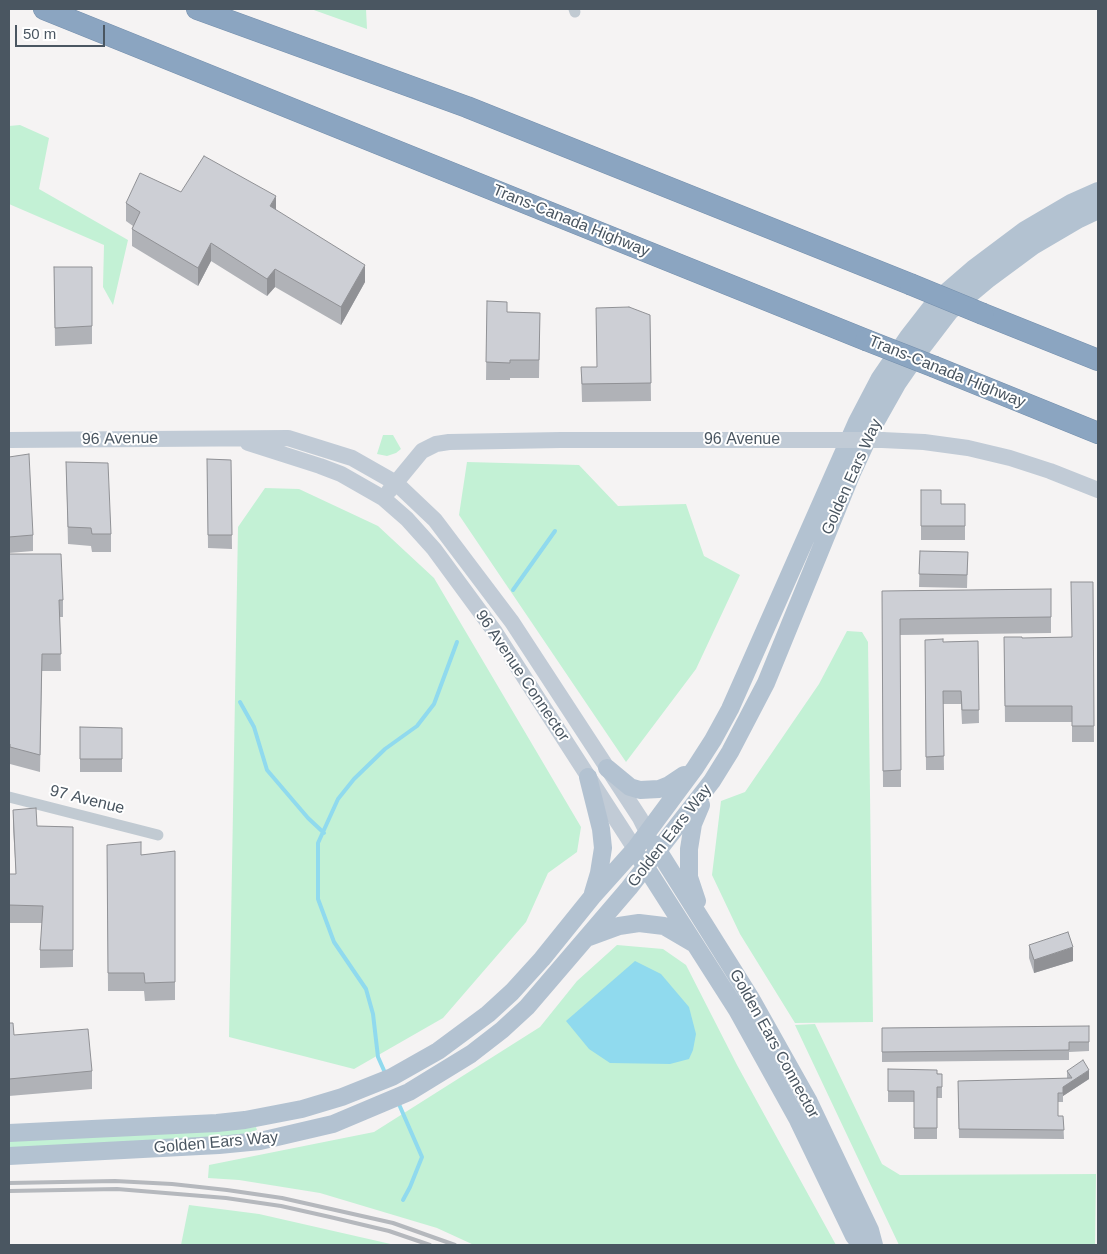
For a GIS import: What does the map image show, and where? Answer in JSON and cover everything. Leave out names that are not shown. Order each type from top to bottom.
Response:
[{"type":"highway","name":"Trans-Canada Highway","points":[[44,9],[1098,433]]},
{"type":"highway","points":[[197,9],[467,107],[1098,360]]},
{"type":"main road","name":"Golden Ears Way","points":[[9,1133],[226,1122],[277,1115],[302,1109],[342,1097],[384,1081],[418,1063],[460,1036],[488,1014],[512,992],[542,959],[592,897],[634,850],[695,768],[730,709],[857,422],[880,378],[908,337],[936,301],[973,269],[1025,230],[1071,203],[1098,191]]},
{"type":"main road","name":"Golden Ears Way","points":[[9,1156],[228,1144],[270,1139],[333,1124],[409,1092],[472,1054],[502,1030],[527,1008],[588,937],[658,852],[712,781],[748,720],[766,682],[851,475],[875,422],[897,384],[950,311],[987,280],[1033,246],[1098,210]]},
{"type":"main road","name":"96 Avenue","points":[[231,438],[341,474],[383,498],[422,451],[436,444],[449,442],[571,440],[882,440],[924,442],[968,448],[1010,458],[1098,490]]},
{"type":"main road","name":"96 Avenue","points":[[9,440],[288,438],[352,458],[396,483]]},
{"type":"main road","name":"96 Avenue Connector","points":[[396,483],[435,520],[512,622],[607,768],[658,852]]},
{"type":"main road","name":"96 Avenue Connector","points":[[383,498],[407,519],[439,556],[495,632],[646,867]]},
{"type":"main road","points":[[607,768],[630,787],[650,790],[669,785],[695,768]]},
{"type":"main road","points":[[588,777],[601,829],[603,848],[599,873],[592,897]]},
{"type":"main road","points":[[707,930],[689,877],[689,848],[693,824],[712,781]]},
{"type":"main road","name":"Golden Ears Connector","points":[[658,852],[750,996],[808,1102],[870,1230],[874,1245]]},
{"type":"main road","name":"Golden Ears Connector","points":[[646,867],[737,1010],[798,1120],[854,1236],[861,1245]]},
{"type":"main road","points":[[588,937],[619,926],[639,922],[664,926],[696,945]]},
{"type":"street","name":"97 Avenue","points":[[9,797],[158,835]]},
{"type":"green space","points":[[311,9],[366,9],[367,29]]},
{"type":"green space","points":[[20,125],[49,138],[39,189],[128,240],[113,305],[103,287],[104,245],[9,204],[9,126]]},
{"type":"green space","points":[[383,435],[393,435],[401,449],[387,456],[377,454]]},
{"type":"green space","points":[[467,462],[579,465],[618,506],[686,504],[704,556],[740,575],[696,669],[626,762],[459,515]]},
{"type":"green space","points":[[265,488],[299,489],[378,526],[434,578],[581,827],[577,852],[548,873],[526,922],[443,1018],[354,1069],[229,1037],[238,527]]},
{"type":"green space","points":[[847,631],[862,632],[868,642],[873,1022],[795,1023],[740,934],[712,875],[721,801],[745,792],[819,684]]},
{"type":"green space","points":[[617,945],[663,949],[686,965],[737,1065],[836,1245],[474,1245],[437,1228],[320,1193],[239,1180],[208,1178],[209,1165],[374,1132],[540,1027],[577,981]]},
{"type":"green space","points":[[815,1024],[882,1164],[900,1175],[1096,1174],[1095,1245],[899,1245],[795,1025]]},
{"type":"green space","points":[[256,1127],[257,1130],[245,1134],[214,1137],[9,1149],[9,1141]]},
{"type":"green space","points":[[189,1205],[259,1214],[395,1245],[181,1245]]},
{"type":"water","points":[[635,961],[661,974],[689,1007],[696,1034],[689,1059],[670,1064],[610,1063],[589,1049],[566,1021]]},
{"type":"building","points":[[204,156],[276,196],[270,206],[365,265],[341,307],[275,269],[267,279],[211,243],[198,268],[132,229],[140,212],[126,203],[140,173],[181,192]]},
{"type":"building","points":[[54,267],[92,267],[92,326],[55,328]]},
{"type":"building","points":[[487,301],[507,302],[507,312],[540,313],[539,360],[510,360],[510,363],[486,362]]},
{"type":"building","points":[[629,307],[650,315],[651,383],[582,384],[581,367],[597,367],[596,308]]},
{"type":"building","points":[[29,454],[33,535],[9,537],[9,457]]},
{"type":"building","points":[[207,459],[231,460],[232,535],[208,535]]},
{"type":"building","points":[[66,462],[108,463],[111,534],[92,534],[91,528],[68,527]]},
{"type":"building","points":[[921,490],[941,490],[941,504],[965,504],[965,526],[921,526]]},
{"type":"building","points":[[920,551],[968,552],[967,575],[919,574]]},
{"type":"building","points":[[9,554],[61,554],[63,600],[59,600],[61,654],[42,654],[40,755],[10,747],[9,745]]},
{"type":"building","points":[[1071,582],[1093,582],[1094,726],[1072,726],[1072,706],[1005,706],[1004,637],[1072,637]]},
{"type":"building","points":[[1051,589],[1051,617],[900,619],[901,770],[883,771],[882,591]]},
{"type":"building","points":[[943,639],[943,642],[978,641],[979,710],[962,710],[961,691],[943,691],[944,756],[926,757],[925,640]]},
{"type":"building","points":[[80,727],[122,728],[122,759],[80,759]]},
{"type":"building","points":[[36,808],[37,826],[73,827],[73,950],[40,950],[43,906],[9,905],[9,874],[16,874],[13,810]]},
{"type":"building","points":[[141,842],[141,855],[175,851],[175,982],[145,983],[144,973],[108,973],[107,845]]},
{"type":"building","points":[[1068,932],[1073,947],[1034,960],[1029,945]]},
{"type":"building","points":[[9,1023],[13,1023],[14,1035],[88,1029],[92,1071],[9,1079]]},
{"type":"building","points":[[1089,1026],[1089,1042],[1069,1042],[1069,1050],[882,1052],[882,1028]]},
{"type":"building","points":[[1083,1060],[1089,1070],[1063,1087],[1063,1093],[1058,1093],[1058,1116],[1063,1116],[1064,1130],[959,1129],[958,1081],[1072,1078],[1067,1071]]},
{"type":"building","points":[[888,1069],[937,1070],[937,1074],[942,1074],[942,1087],[937,1087],[937,1128],[914,1128],[914,1091],[888,1091]]},
{"type":"waterway","points":[[513,590],[555,531]]},
{"type":"waterway","points":[[386,1075],[378,1057],[373,1014],[366,989],[334,942],[318,899],[318,843],[338,799],[354,779],[385,749],[417,726],[434,704],[457,642]]},
{"type":"waterway","points":[[240,702],[254,727],[267,770],[308,818],[324,833]]},
{"type":"waterway","points":[[398,1102],[422,1157],[403,1200]]},
{"type":"railway","points":[[9,1183],[115,1181],[172,1184],[227,1190],[282,1198],[393,1223],[455,1245]]},
{"type":"railway","points":[[9,1191],[117,1189],[226,1198],[281,1206],[330,1217],[389,1231],[430,1245]]}]
